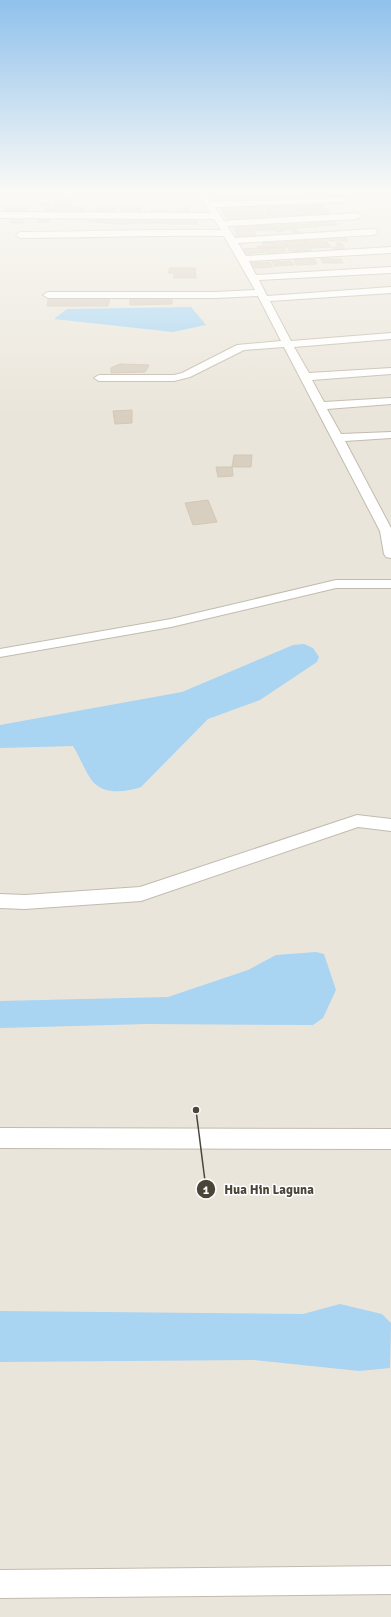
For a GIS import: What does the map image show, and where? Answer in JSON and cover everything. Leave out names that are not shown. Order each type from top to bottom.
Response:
[{"type":"street","points":[[247,266],[386,531],[391,554]]},
{"type":"street","points":[[253,278],[391,270]]},
{"type":"street","points":[[48,295],[262,296],[391,290]]},
{"type":"street","points":[[99,378],[174,378],[186,375],[241,348],[255,344],[287,344],[391,336]]},
{"type":"street","points":[[304,377],[391,372]]},
{"type":"street","points":[[320,406],[391,401]]},
{"type":"street","points":[[337,438],[391,435]]},
{"type":"street","points":[[0,653],[171,623],[336,584],[391,584]]},
{"type":"street","points":[[0,901],[25,902],[141,894],[357,822],[391,825]]},
{"type":"street","points":[[0,1138],[391,1139]]},
{"type":"street","points":[[0,1584],[391,1580]]},
{"type":"shaded area","points":[[0,266],[391,266],[391,1617],[0,1617]]},
{"type":"water","points":[[191,307],[206,325],[173,332],[54,319],[67,309]]},
{"type":"water","points":[[304,644],[313,648],[319,657],[317,662],[260,700],[208,719],[141,787],[122,791],[110,791],[98,786],[90,778],[73,746],[0,748],[0,725],[182,692],[293,645]]},
{"type":"water","points":[[316,952],[324,954],[336,990],[323,1018],[313,1025],[147,1024],[0,1028],[0,1001],[168,997],[248,970],[276,955]]},
{"type":"water","points":[[340,1304],[382,1314],[391,1323],[390,1368],[359,1371],[254,1360],[0,1362],[0,1311],[303,1314]]},
{"type":"building","points":[[252,266],[273,267],[253,268]]},
{"type":"building","points":[[170,268],[195,268],[196,278],[173,278],[175,273],[168,273]]},
{"type":"building","points":[[49,296],[110,297],[108,306],[47,306]]},
{"type":"building","points":[[130,296],[172,296],[172,304],[130,305]]},
{"type":"building","points":[[120,364],[149,365],[145,372],[111,373],[111,368]]},
{"type":"building","points":[[132,410],[132,423],[115,424],[113,411]]},
{"type":"building","points":[[234,455],[252,455],[251,467],[232,467]]},
{"type":"building","points":[[216,467],[232,467],[233,476],[218,477]]},
{"type":"building","points":[[208,500],[217,522],[193,525],[185,503]]},
{"type":"place","name":"Hua Hin Laguna","points":[[196,1110]]}]
